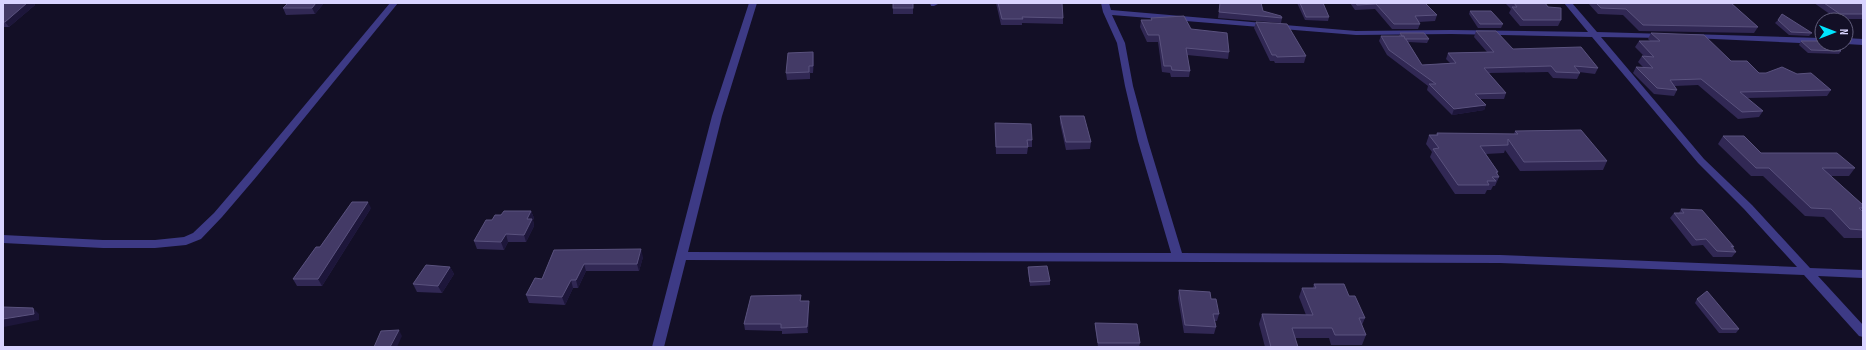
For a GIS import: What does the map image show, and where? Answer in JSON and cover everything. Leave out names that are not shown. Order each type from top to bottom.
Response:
[{"type":"street","points":[[3,238],[103,244],[155,244],[186,241],[197,236],[218,215],[253,174],[394,3]]},
{"type":"street","points":[[658,347],[717,116],[753,3]]},
{"type":"street","points":[[1568,3],[1701,161],[1748,207],[1863,332]]},
{"type":"street","points":[[1178,258],[1143,141],[1129,86],[1121,43],[1106,7],[1356,33],[1593,33],[1814,41]]},
{"type":"street","points":[[681,256],[1500,259],[1863,274]]},
{"type":"building","points":[[3,3],[27,3],[5,22],[3,22]]},
{"type":"building","points":[[288,3],[316,3],[312,8],[283,8]]},
{"type":"building","points":[[893,3],[913,3],[913,8],[893,8]]},
{"type":"building","points":[[998,3],[1062,3],[1063,18],[1022,17],[1023,19],[1002,19]]},
{"type":"building","points":[[1220,3],[1261,3],[1263,11],[1281,16],[1282,18],[1219,12]]},
{"type":"building","points":[[1300,3],[1323,3],[1329,17],[1306,17]]},
{"type":"building","points":[[1356,3],[1425,3],[1437,15],[1415,16],[1420,24],[1394,24],[1376,4],[1357,5]]},
{"type":"building","points":[[1514,3],[1545,3],[1548,7],[1561,8],[1561,20],[1523,20],[1512,7],[1517,7]]},
{"type":"building","points":[[1596,3],[1731,3],[1758,27],[1643,25],[1626,9],[1601,8]]},
{"type":"building","points":[[1824,3],[1863,3],[1863,14],[1854,14],[1854,12],[1837,12]]},
{"type":"building","points":[[1470,11],[1491,11],[1503,24],[1480,24]]},
{"type":"building","points":[[1782,14],[1812,33],[1791,32],[1778,20]]},
{"type":"building","points":[[1184,16],[1191,29],[1227,33],[1229,52],[1186,48],[1190,71],[1172,70],[1171,66],[1164,66],[1159,35],[1148,35],[1141,20]]},
{"type":"building","points":[[1256,22],[1287,24],[1306,56],[1277,57],[1276,55],[1272,55]]},
{"type":"building","points":[[1476,31],[1496,31],[1513,49],[1581,47],[1598,68],[1574,66],[1580,73],[1556,72],[1551,66],[1484,68],[1506,93],[1475,94],[1486,105],[1454,109],[1429,84],[1436,84],[1389,50],[1381,36],[1404,36],[1422,65],[1456,63],[1448,53],[1494,52]]},
{"type":"building","points":[[1400,33],[1424,33],[1429,39],[1405,39]]},
{"type":"building","points":[[1651,33],[1704,35],[1731,61],[1747,61],[1759,73],[1766,73],[1782,67],[1797,74],[1811,73],[1831,90],[1740,92],[1763,111],[1742,112],[1701,79],[1670,80],[1677,90],[1657,88],[1636,67],[1653,68],[1642,56],[1654,57],[1639,41],[1660,41]]},
{"type":"building","points":[[1801,41],[1814,41],[1814,50],[1811,50]]},
{"type":"building","points":[[813,52],[813,66],[809,66],[809,72],[786,73],[788,53]]},
{"type":"building","points":[[1060,116],[1084,116],[1091,142],[1066,142]]},
{"type":"building","points":[[995,123],[1031,124],[1032,140],[1027,140],[1028,147],[996,147]]},
{"type":"building","points":[[1581,130],[1607,161],[1524,162],[1508,139],[1508,145],[1480,146],[1498,172],[1496,172],[1499,177],[1492,177],[1496,181],[1487,181],[1489,185],[1458,185],[1433,149],[1439,148],[1429,135],[1438,135],[1437,133],[1518,134],[1515,131]]},
{"type":"building","points":[[1723,136],[1744,136],[1761,153],[1837,153],[1855,168],[1822,168],[1863,205],[1863,208],[1859,208],[1863,212],[1863,230],[1850,229],[1831,209],[1811,208],[1769,168],[1756,168]]},
{"type":"building","points":[[352,202],[368,202],[318,279],[293,279],[316,247],[320,247]]},
{"type":"building","points":[[1681,209],[1702,210],[1734,247],[1731,246],[1736,252],[1717,251],[1706,239],[1696,240],[1674,213],[1684,213]]},
{"type":"building","points":[[504,211],[531,211],[527,219],[532,219],[524,235],[506,234],[501,242],[474,241],[486,220],[492,220],[495,215],[501,215]]},
{"type":"building","points":[[641,249],[637,264],[584,264],[576,280],[571,280],[562,297],[526,295],[535,278],[542,279],[554,250]]},
{"type":"building","points":[[426,265],[450,267],[438,286],[413,284]]},
{"type":"building","points":[[1047,266],[1050,281],[1030,282],[1028,267]]},
{"type":"building","points":[[1314,284],[1344,284],[1349,296],[1355,296],[1365,318],[1359,318],[1366,335],[1335,335],[1332,328],[1292,328],[1298,347],[1271,347],[1262,314],[1313,315],[1302,288],[1316,288]]},
{"type":"building","points":[[1179,290],[1210,292],[1211,299],[1216,299],[1219,314],[1213,314],[1216,327],[1185,325]]},
{"type":"building","points":[[1707,291],[1739,329],[1722,329],[1697,299]]},
{"type":"building","points":[[801,295],[800,301],[809,301],[807,327],[781,328],[781,324],[744,324],[751,296]]},
{"type":"building","points":[[3,307],[33,308],[34,314],[3,319]]},
{"type":"building","points":[[1095,323],[1137,324],[1140,343],[1098,343]]},
{"type":"building","points":[[399,330],[390,347],[374,347],[381,331]]}]
